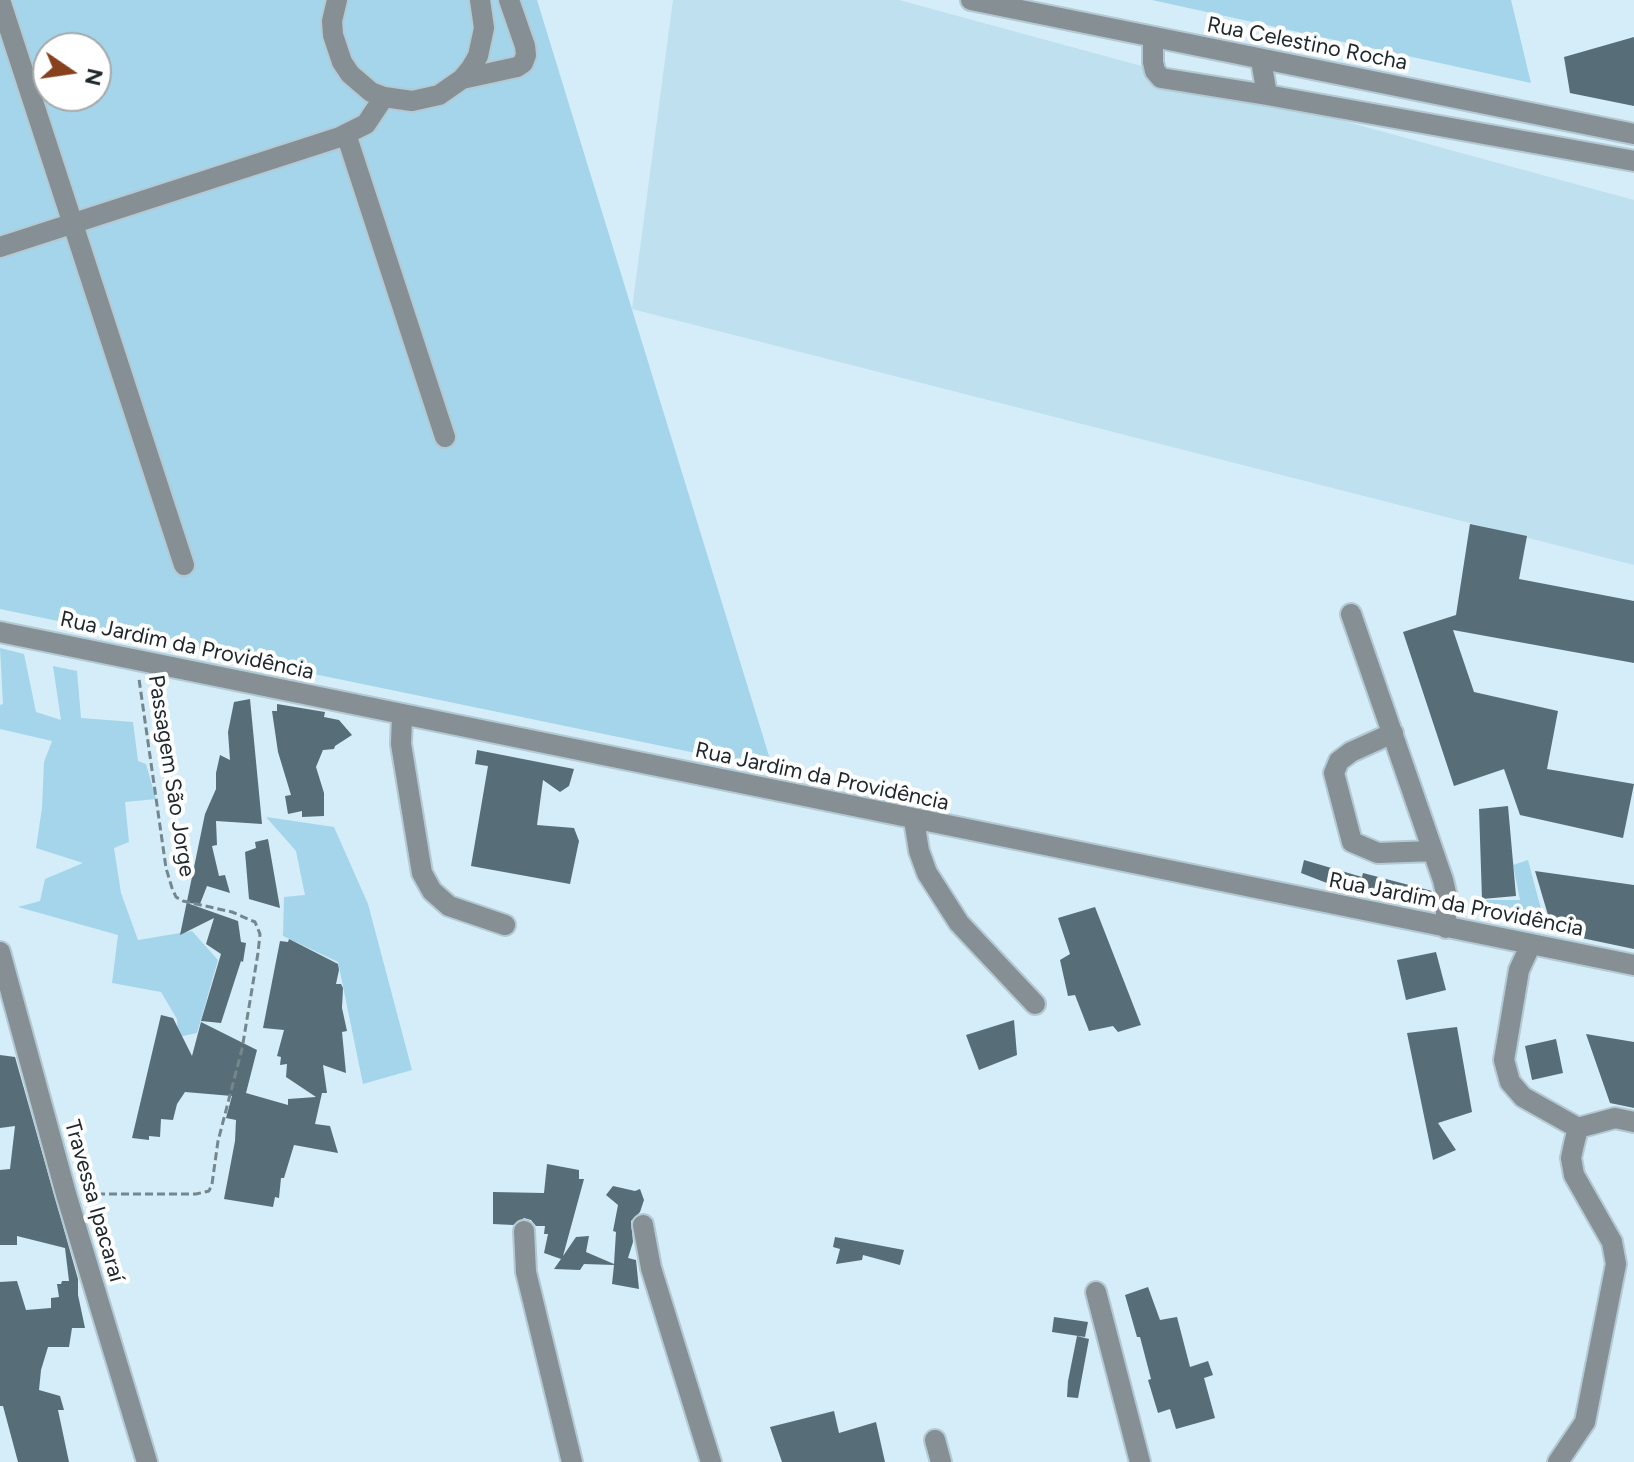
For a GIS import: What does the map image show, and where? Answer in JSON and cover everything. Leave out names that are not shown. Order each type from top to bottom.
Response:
[{"type":"street","points":[[0,0],[184,565]]},
{"type":"street","points":[[320,0],[333,35]]},
{"type":"street","points":[[337,0],[332,21],[333,35],[336,49],[350,74],[371,92],[397,101],[439,95],[462,79],[478,56],[482,42],[480,0]]},
{"type":"street","points":[[462,79],[523,63],[525,46],[509,0]]},
{"type":"street","name":"Rua Celestino Rocha","points":[[971,0],[1634,134]]},
{"type":"street","points":[[1153,37],[1153,62],[1161,78],[1634,161]]},
{"type":"street","points":[[1261,60],[1267,95]]},
{"type":"street","points":[[0,247],[346,134],[366,124],[384,97]]},
{"type":"street","points":[[346,134],[445,437]]},
{"type":"street","points":[[1351,614],[1446,893],[1446,928]]},
{"type":"street","name":"Rua Jardim da Providência","points":[[0,632],[1634,965]]},
{"type":"street","points":[[402,716],[401,744],[422,873],[432,891],[449,906],[505,925]]},
{"type":"street","points":[[1393,733],[1351,752],[1339,761],[1334,773],[1352,842],[1378,853],[1433,851]]},
{"type":"street","points":[[914,820],[919,851],[927,873],[959,923],[1035,1004]]},
{"type":"street","points":[[1531,944],[1519,970],[1504,1060],[1510,1082],[1523,1097],[1578,1128],[1615,1118],[1634,1122]]},
{"type":"street","name":"Travessa Ipacaraí","points":[[0,952],[66,1194],[147,1462]]},
{"type":"street","points":[[1558,1462],[1585,1422],[1616,1264],[1612,1242],[1574,1175],[1571,1158],[1578,1128]]},
{"type":"street","points":[[643,1225],[651,1268],[711,1462]]},
{"type":"street","points":[[524,1231],[526,1272],[572,1462]]},
{"type":"street","points":[[1096,1292],[1140,1462]]},
{"type":"street","points":[[935,1440],[941,1462]]},
{"type":"path","name":"Passagem São Jorge","points":[[66,1194],[196,1194],[209,1191],[252,993],[260,934],[255,922],[232,912],[176,897],[166,868],[136,660]]},
{"type":"shaded area","points":[[0,0],[537,0],[773,769],[0,609]]},
{"type":"shaded area","points":[[673,0],[899,0],[1634,200],[1634,565],[632,309]]},
{"type":"shaded area","points":[[1152,0],[1511,0],[1531,83]]},
{"type":"shaded area","points":[[0,648],[24,654],[36,712],[61,720],[53,666],[77,671],[81,718],[133,722],[138,761],[146,764],[156,799],[125,802],[129,842],[114,848],[121,893],[138,940],[192,931],[218,960],[197,1033],[178,1037],[177,1019],[161,992],[112,983],[118,935],[18,907],[40,901],[45,879],[83,863],[36,848],[44,762],[52,741],[0,729],[0,705],[3,704]]},
{"type":"shaded area","points":[[266,817],[334,827],[368,904],[412,1070],[363,1084],[338,962],[283,936],[284,897],[305,895],[296,851]]},
{"type":"shaded area","points":[[1528,860],[1546,928],[1476,914],[1475,900],[1520,900],[1513,865]]},
{"type":"building","points":[[1634,37],[1634,106],[1570,93],[1564,57]]},
{"type":"building","points":[[1470,524],[1527,536],[1519,579],[1634,601],[1634,663],[1453,630],[1474,692],[1558,711],[1547,769],[1634,784],[1623,838],[1520,815],[1504,769],[1454,786],[1403,632],[1456,615]]},
{"type":"building","points":[[250,699],[262,824],[216,821],[217,845],[212,846],[219,876],[225,875],[230,893],[207,886],[200,904],[187,903],[238,921],[241,942],[246,943],[243,962],[221,1023],[201,1021],[221,954],[206,944],[214,918],[180,935],[205,814],[216,789],[220,755],[230,760],[228,732],[234,702]]},
{"type":"building","points":[[277,704],[325,712],[324,717],[339,720],[352,735],[334,749],[323,750],[316,767],[324,793],[324,816],[302,817],[302,811],[288,814],[285,796],[291,795],[278,752],[272,711],[277,711]]},
{"type":"building","points":[[477,750],[574,769],[569,786],[560,792],[543,780],[537,825],[574,828],[579,841],[570,884],[471,866],[488,766],[475,764]]},
{"type":"building","points":[[1508,806],[1516,896],[1482,899],[1479,809]]},
{"type":"building","points":[[268,839],[280,908],[249,899],[245,852],[256,848],[255,842]]},
{"type":"building","points":[[1304,860],[1362,877],[1363,873],[1432,891],[1433,911],[1332,885],[1301,873]]},
{"type":"building","points":[[1535,871],[1634,885],[1634,949],[1553,932]]},
{"type":"building","points":[[1095,907],[1141,1025],[1118,1032],[1113,1026],[1089,1031],[1075,995],[1068,996],[1060,960],[1070,954],[1058,918]]},
{"type":"building","points":[[289,939],[338,964],[336,984],[341,984],[343,988],[342,1008],[347,1031],[342,1032],[346,1073],[323,1065],[327,1093],[322,1093],[315,1124],[330,1126],[338,1153],[294,1145],[284,1178],[281,1178],[279,1198],[275,1197],[273,1207],[224,1199],[235,1141],[236,1120],[226,1118],[232,1096],[185,1092],[177,1104],[173,1120],[161,1119],[160,1137],[149,1136],[149,1140],[132,1138],[161,1015],[173,1018],[192,1056],[201,1022],[257,1050],[246,1093],[288,1105],[288,1099],[316,1097],[286,1077],[287,1064],[280,1065],[281,1057],[277,1056],[284,1030],[263,1028],[280,941],[288,942]]},
{"type":"building","points":[[1436,952],[1446,990],[1406,1000],[1397,960]]},
{"type":"building","points":[[1014,1020],[1017,1055],[979,1070],[966,1035]]},
{"type":"building","points":[[1457,1027],[1472,1112],[1438,1123],[1456,1150],[1433,1160],[1407,1033]]},
{"type":"building","points":[[1586,1034],[1634,1042],[1634,1108],[1610,1103]]},
{"type":"building","points":[[1556,1039],[1563,1073],[1532,1080],[1525,1046]]},
{"type":"building","points":[[0,1055],[15,1057],[78,1279],[85,1328],[72,1328],[69,1347],[48,1347],[39,1390],[60,1396],[64,1410],[58,1410],[69,1462],[18,1462],[3,1406],[0,1406],[0,1282],[17,1281],[26,1310],[51,1308],[51,1298],[59,1297],[57,1284],[69,1281],[65,1248],[17,1236],[17,1245],[0,1245],[0,1170],[10,1169],[15,1126],[0,1128]]},
{"type":"building","points":[[547,1164],[579,1170],[579,1179],[584,1179],[563,1256],[576,1237],[589,1236],[586,1252],[614,1264],[616,1232],[613,1231],[618,1205],[606,1195],[613,1186],[635,1191],[640,1189],[644,1200],[640,1212],[631,1221],[633,1242],[628,1258],[636,1260],[639,1289],[612,1284],[614,1265],[584,1264],[580,1270],[554,1269],[561,1259],[544,1253],[548,1234],[544,1234],[545,1226],[536,1226],[524,1218],[513,1225],[493,1224],[493,1192],[544,1193]]},
{"type":"building","points":[[835,1237],[904,1250],[900,1265],[863,1255],[862,1260],[836,1264],[840,1249],[833,1247]]},
{"type":"building","points":[[1148,1287],[1160,1320],[1177,1317],[1190,1367],[1208,1361],[1213,1375],[1204,1378],[1215,1418],[1176,1429],[1170,1409],[1158,1413],[1140,1337],[1137,1337],[1125,1295]]},
{"type":"building","points":[[1054,1317],[1088,1322],[1085,1337],[1052,1332]]},
{"type":"building","points":[[1077,1336],[1089,1339],[1078,1398],[1067,1397]]},
{"type":"building","points":[[834,1411],[839,1433],[876,1422],[885,1462],[782,1462],[770,1427]]}]
